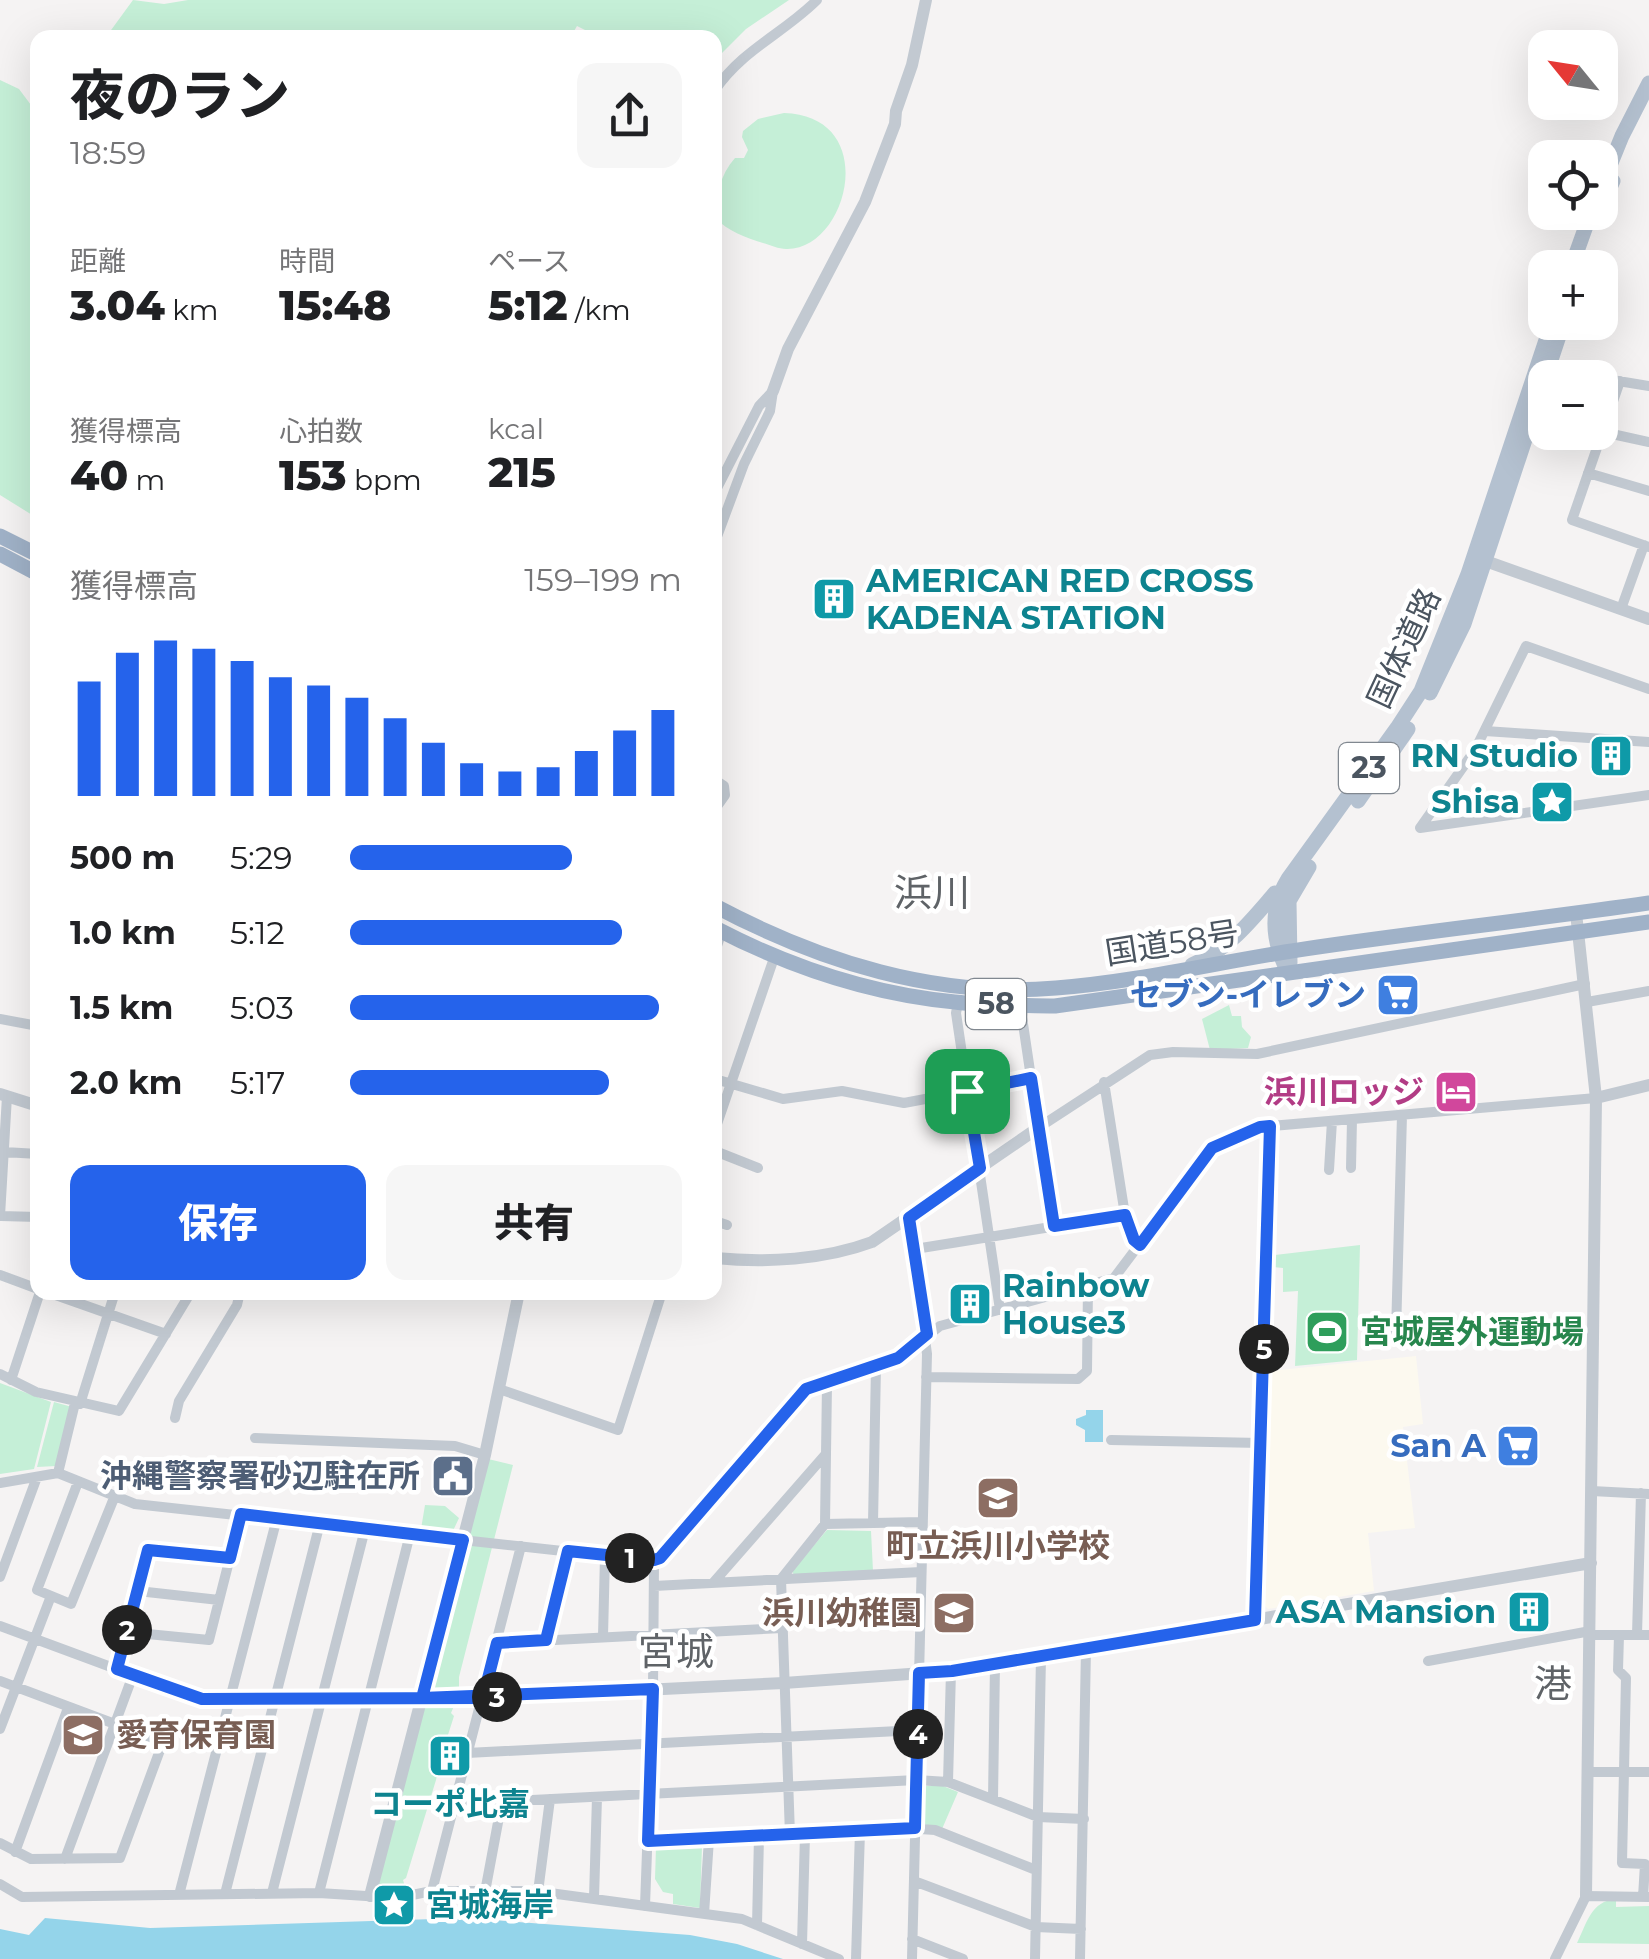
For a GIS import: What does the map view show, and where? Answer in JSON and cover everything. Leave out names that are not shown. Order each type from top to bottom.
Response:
[{"type":"highway","points":[[0,536],[30,551]]},
{"type":"highway","points":[[0,554],[30,570]]},
{"type":"highway","name":"国道58号","points":[[722,910],[782,940],[848,964],[944,985],[1054,988],[1649,902]]},
{"type":"highway","name":"国道58号","points":[[722,932],[774,958],[845,981],[958,1003],[1023,1005],[1091,1003],[1649,922]]},
{"type":"main road","points":[[1618,146],[1649,82]]},
{"type":"main road","points":[[1618,171],[1649,105]]},
{"type":"main road","name":"国体道路","points":[[1285,952],[1293,890],[1393,754],[1431,691],[1464,624],[1547,340]]},
{"type":"main road","name":"国体道路","points":[[1288,972],[1274,913],[1288,879],[1421,690],[1480,559],[1528,425]]},
{"type":"main road","points":[[1174,973],[1220,952],[1288,879]]},
{"type":"street","points":[[722,80],[749,51],[817,0]]},
{"type":"street","points":[[722,523],[744,464],[770,411],[788,349],[865,202],[896,124],[896,111],[912,65],[926,0]]},
{"type":"street","points":[[1618,387],[1620,381],[1649,386]]},
{"type":"street","points":[[722,478],[759,406],[773,391]]},
{"type":"street","points":[[1618,435],[1649,442]]},
{"type":"street","points":[[1596,450],[1572,520],[1646,546],[1621,609]]},
{"type":"street","points":[[1588,473],[1649,491]]},
{"type":"street","points":[[1480,559],[1649,619]]},
{"type":"street","points":[[1649,689],[1526,646],[1485,731],[1448,792],[1420,828],[1649,795]]},
{"type":"street","points":[[1485,731],[1649,742]]},
{"type":"street","points":[[1555,1959],[1586,1896],[1596,1098],[1576,913]]},
{"type":"street","points":[[722,1112],[774,958]]},
{"type":"street","points":[[722,1259],[760,1263],[872,1242],[1150,1054],[1257,1054],[1585,984]]},
{"type":"street","points":[[1587,1002],[1649,991]]},
{"type":"street","points":[[958,1003],[956,1013],[1000,1310]]},
{"type":"street","points":[[1023,1005],[1054,1226]]},
{"type":"street","points":[[0,1019],[30,1025]]},
{"type":"street","points":[[722,1081],[783,1099],[842,1091],[904,1103],[1031,1078]]},
{"type":"street","points":[[1104,1082],[1125,1215],[1134,1240],[1140,1245]]},
{"type":"street","points":[[0,1483],[58,1473],[135,1504],[654,1560],[660,1558],[806,1389],[898,1358],[940,1326],[1114,1278],[1212,1148],[1260,1127],[1596,1098],[1649,1085]]},
{"type":"street","points":[[30,1103],[3,1095],[1,1216],[30,1217]]},
{"type":"street","points":[[1396,1333],[1402,1116]]},
{"type":"street","points":[[1351,1168],[1352,1120]]},
{"type":"street","points":[[1329,1170],[1332,1121]]},
{"type":"street","points":[[1255,1620],[1270,1126]]},
{"type":"street","points":[[4,1152],[30,1154]]},
{"type":"street","points":[[722,1154],[758,1168]]},
{"type":"street","points":[[915,1249],[1125,1215]]},
{"type":"street","points":[[909,1218],[927,1334],[912,1959]]},
{"type":"street","points":[[0,1276],[30,1287]]},
{"type":"street","points":[[926,1377],[1078,1379],[1087,1371],[1088,1286]]},
{"type":"street","points":[[38,1300],[5,1377],[36,1392],[118,1411],[186,1300]]},
{"type":"street","points":[[72,1300],[166,1334]]},
{"type":"street","points":[[58,1473],[112,1300]]},
{"type":"street","points":[[175,1418],[179,1401],[239,1300]]},
{"type":"street","points":[[370,1896],[463,1540],[517,1300]]},
{"type":"street","points":[[499,1389],[618,1430],[659,1300]]},
{"type":"street","points":[[873,1523],[876,1366]]},
{"type":"street","points":[[790,1835],[780,1579],[825,1524],[827,1384]]},
{"type":"street","points":[[255,1438],[455,1446],[484,1455]]},
{"type":"street","points":[[1111,1440],[1261,1443]]},
{"type":"street","points":[[713,1582],[826,1454]]},
{"type":"street","points":[[0,1578],[37,1477]]},
{"type":"street","points":[[78,1482],[36,1590],[71,1604],[114,1498]]},
{"type":"street","points":[[1428,1661],[1585,1632],[1643,1635],[1645,1493],[1592,1491]]},
{"type":"street","points":[[127,1632],[209,1640],[241,1514]]},
{"type":"street","points":[[180,1895],[277,1518]]},
{"type":"street","points":[[825,1524],[922,1522]]},
{"type":"street","points":[[226,1894],[320,1523]]},
{"type":"street","points":[[272,1893],[365,1528]]},
{"type":"street","points":[[319,1894],[410,1534]]},
{"type":"street","points":[[432,1891],[521,1546]]},
{"type":"street","points":[[117,1669],[148,1550],[230,1558]]},
{"type":"street","points":[[546,1640],[568,1551]]},
{"type":"street","points":[[603,1636],[605,1556]]},
{"type":"street","points":[[645,1906],[654,1560]]},
{"type":"street","points":[[0,1626],[192,1697],[230,1701],[483,1698],[784,1684],[952,1671],[1592,1564]]},
{"type":"street","points":[[654,1586],[922,1572]]},
{"type":"street","points":[[138,1591],[220,1600]]},
{"type":"street","points":[[0,1729],[52,1596]]},
{"type":"street","points":[[497,1643],[782,1628]]},
{"type":"street","points":[[1586,1896],[1646,1897],[1645,1864],[1622,1863],[1626,1678],[1618,1670],[1619,1635]]},
{"type":"street","points":[[1080,1959],[1086,1649]]},
{"type":"street","points":[[1035,1959],[1041,1656]]},
{"type":"street","points":[[993,1800],[995,1664]]},
{"type":"street","points":[[948,1782],[952,1671]]},
{"type":"street","points":[[65,1859],[133,1675]]},
{"type":"street","points":[[0,1682],[163,1742],[120,1858],[31,1859],[0,1843]]},
{"type":"street","points":[[15,1852],[68,1708]]},
{"type":"street","points":[[467,1753],[918,1730]]},
{"type":"street","points":[[1588,1772],[1649,1772]]},
{"type":"street","points":[[454,1804],[916,1780],[948,1782],[1038,1817],[1084,1819]]},
{"type":"street","points":[[594,1898],[597,1797]]},
{"type":"street","points":[[538,1892],[550,1799]]},
{"type":"street","points":[[485,1892],[502,1801]]},
{"type":"street","points":[[648,1841],[915,1828],[935,1830],[1036,1870]]},
{"type":"street","points":[[856,1959],[860,1831]]},
{"type":"street","points":[[802,1944],[805,1835]]},
{"type":"street","points":[[757,1925],[760,1836]]},
{"type":"street","points":[[704,1914],[709,1840]]},
{"type":"street","points":[[914,1881],[1036,1928],[1081,1929]]},
{"type":"street","points":[[0,1884],[22,1896],[272,1893],[397,1898],[432,1891],[538,1892],[757,1925],[839,1959]]},
{"type":"street","points":[[912,1939],[963,1959]]},
{"type":"shaded area","points":[[1416,1356],[1423,1424],[1403,1427],[1415,1528],[1368,1533],[1374,1591],[1268,1609],[1262,1603],[1269,1371]]},
{"type":"green space","points":[[133,0],[164,4],[188,0],[789,0],[746,29],[722,53],[722,30],[585,30],[577,26],[575,30],[111,30]]},
{"type":"green space","points":[[0,80],[19,89],[30,104],[30,514],[0,495]]},
{"type":"green space","points":[[784,113],[815,120],[834,136],[844,158],[845,183],[838,208],[826,229],[808,244],[786,249],[774,247],[722,224],[722,179],[735,158],[744,158],[748,150],[743,131],[758,119]]},
{"type":"green space","points":[[1229,1005],[1232,1016],[1241,1016],[1242,1027],[1251,1037],[1248,1048],[1210,1050],[1202,1019]]},
{"type":"green space","name":"宮城屋外運動場","points":[[1360,1245],[1357,1360],[1295,1366],[1298,1291],[1283,1292],[1283,1268],[1273,1267],[1275,1255]]},
{"type":"green space","points":[[0,1383],[51,1402],[34,1469],[0,1474]]},
{"type":"green space","points":[[54,1402],[72,1407],[56,1466],[37,1467]]},
{"type":"green space","points":[[484,1458],[513,1465],[459,1677],[459,1705],[451,1713],[454,1716],[444,1739],[436,1780],[403,1880],[408,1896],[371,1896]]},
{"type":"green space","points":[[425,1505],[445,1506],[459,1518],[452,1533],[421,1529]]},
{"type":"green space","points":[[827,1530],[871,1531],[873,1571],[794,1575],[792,1571]]},
{"type":"green space","points":[[925,1786],[943,1786],[958,1792],[942,1829],[923,1824]]},
{"type":"green space","points":[[702,1846],[700,1908],[673,1904],[673,1894],[663,1892],[655,1879],[656,1847]]},
{"type":"green space","points":[[1616,1899],[1616,1907],[1649,1906],[1649,1944],[1577,1943],[1595,1909]]},
{"type":"water","points":[[1086,1410],[1103,1410],[1103,1442],[1085,1442],[1085,1430],[1076,1425],[1076,1419],[1086,1415]]},
{"type":"water","points":[[45,1918],[150,1928],[466,1918],[690,1935],[737,1944],[783,1959],[0,1959],[0,1929],[29,1935]]},
{"type":"place","name":"AMERICAN RED CROSS KADENA STATION","points":[[834,599]]},
{"type":"place","name":"RN Studio","points":[[1611,756]]},
{"type":"place","name":"Shisa","points":[[1552,802]]},
{"type":"place","name":"セブン-イレブン","points":[[1398,995]]},
{"type":"place","name":"浜川ロッジ","points":[[1456,1092]]},
{"type":"place","name":"Rainbow House3","points":[[970,1304]]},
{"type":"place","name":"宮城屋外運動場","points":[[1327,1332]]},
{"type":"place","name":"San A","points":[[1518,1446]]},
{"type":"place","name":"沖縄警察署砂辺駐在所","points":[[453,1476]]},
{"type":"place","name":"町立浜川小学校","points":[[998,1498]]},
{"type":"place","name":"ASA Mansion","points":[[1529,1612]]},
{"type":"place","name":"浜川幼稚園","points":[[954,1613]]},
{"type":"place","name":"愛育保育園","points":[[83,1735]]},
{"type":"place","name":"コーポ比嘉","points":[[450,1756]]},
{"type":"place","name":"宮城海岸","points":[[394,1905]]},
{"type":"district","name":"浜川","points":[[932,893]]},
{"type":"district","name":"宮城","points":[[676,1652]]},
{"type":"district","name":"港","points":[[1553,1684]]},
{"type":"route","points":[[967,1091],[980,1168],[909,1218],[927,1334],[898,1358],[806,1389],[660,1558],[568,1551],[546,1640],[497,1643],[483,1698],[202,1699],[117,1669],[148,1550],[230,1558],[241,1514],[463,1540],[422,1698],[483,1698],[653,1689],[648,1841],[709,1840],[915,1828],[919,1673],[952,1671],[1255,1620],[1270,1126],[1212,1148],[1140,1245],[1128,1229],[1125,1215],[1054,1226],[1031,1078],[967,1091]]}]
